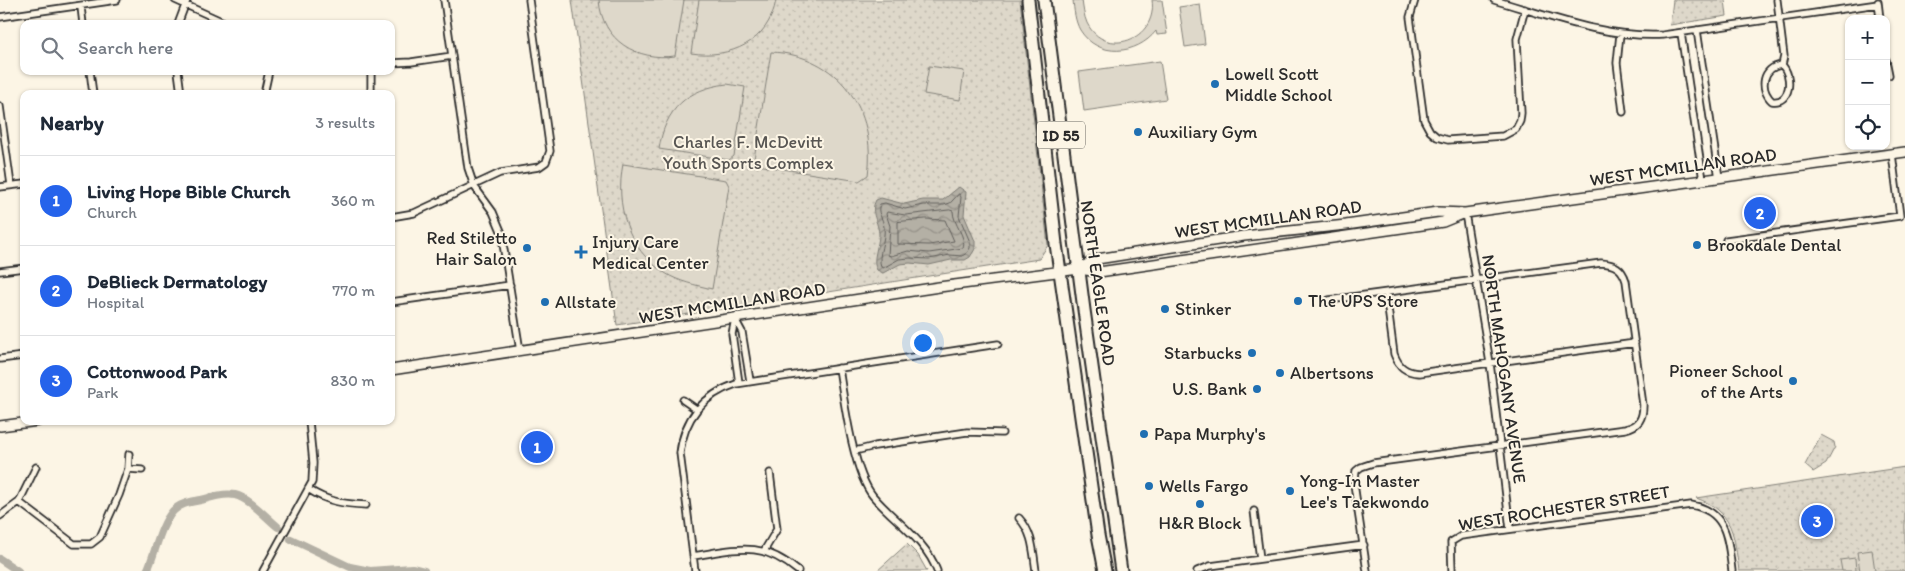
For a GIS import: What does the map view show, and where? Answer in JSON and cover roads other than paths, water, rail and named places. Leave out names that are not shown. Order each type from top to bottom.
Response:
[{"type":"highway","name":"NORTH EAGLE ROAD","points":[[1028,0],[1061,272],[1098,534],[1105,571]]},
{"type":"highway","name":"NORTH EAGLE ROAD","points":[[1044,0],[1121,571]]},
{"type":"main road","name":"WEST MCMILLAN ROAD","points":[[1079,269],[1097,259],[1244,236],[1438,212],[1465,213],[1905,152]]},
{"type":"main road","name":"WEST MCMILLAN ROAD","points":[[395,369],[939,287],[1079,269],[1099,272],[1439,222],[1465,213]]},
{"type":"main road","points":[[1375,221],[1382,225],[1420,220],[1439,222]]},
{"type":"main road","points":[[0,426],[20,423]]},
{"type":"street","points":[[0,17],[117,0]]},
{"type":"street","points":[[176,0],[186,2],[220,20]]},
{"type":"street","points":[[444,0],[468,168],[474,186],[493,212],[501,231],[520,352]]},
{"type":"street","points":[[395,216],[414,213],[500,173],[538,167],[546,162],[550,151],[529,0]]},
{"type":"street","points":[[1415,0],[1410,17],[1424,120],[1430,131],[1437,137],[1448,140],[1503,136],[1516,129],[1522,113],[1517,39],[1525,9]]},
{"type":"street","points":[[1494,0],[1620,34],[1646,36],[1681,33],[1878,2],[1880,15]]},
{"type":"street","points":[[1777,0],[1784,56],[1782,65]]},
{"type":"street","points":[[179,20],[186,2]]},
{"type":"street","points":[[81,6],[83,20]]},
{"type":"street","points":[[1697,30],[1719,178]]},
{"type":"street","points":[[1681,33],[1703,180]]},
{"type":"street","points":[[1620,34],[1617,63],[1623,112]]},
{"type":"street","points":[[395,63],[452,56]]},
{"type":"street","points":[[1782,65],[1786,69],[1788,76],[1788,92],[1782,100],[1772,101],[1766,93],[1767,70],[1782,65]]},
{"type":"street","points":[[91,75],[92,90]]},
{"type":"street","points":[[179,75],[180,90]]},
{"type":"street","points":[[265,90],[268,75]]},
{"type":"street","points":[[370,75],[371,90]]},
{"type":"street","points":[[0,106],[11,185]]},
{"type":"street","points":[[1726,240],[1900,216],[1892,154]]},
{"type":"street","points":[[0,187],[20,184]]},
{"type":"street","name":"NORTH MAHOGANY AVENUE","points":[[1465,213],[1490,363],[1510,529]]},
{"type":"street","points":[[1329,300],[1610,263],[1618,267],[1626,281],[1635,343],[1643,412],[1639,422],[1633,427],[1372,464],[1361,467],[1356,471],[1354,484],[1367,571]]},
{"type":"street","points":[[0,271],[20,268]]},
{"type":"street","points":[[395,301],[510,285]]},
{"type":"street","points":[[1386,293],[1394,354],[1397,362],[1403,369],[1410,372],[1419,373],[1635,343]]},
{"type":"street","points":[[735,319],[742,332],[750,381]]},
{"type":"street","points":[[735,319],[732,334],[739,383]]},
{"type":"street","points":[[696,571],[680,453],[686,428],[696,409],[713,394],[728,386],[750,381],[998,344]]},
{"type":"street","points":[[0,359],[20,356]]},
{"type":"street","points":[[839,368],[847,421],[864,480],[872,495],[927,553],[937,571]]},
{"type":"street","points":[[683,400],[696,409]]},
{"type":"street","points":[[263,571],[312,482],[313,463],[309,425]]},
{"type":"street","points":[[855,451],[875,446],[968,432],[1002,433]]},
{"type":"street","points":[[19,502],[74,544],[91,544],[100,537],[120,495],[128,469],[129,454]]},
{"type":"street","points":[[0,516],[19,502],[36,467]]},
{"type":"street","points":[[128,469],[142,470]]},
{"type":"street","points":[[764,551],[777,529],[770,473]]},
{"type":"street","points":[[308,489],[341,504],[366,505]]},
{"type":"street","name":"WEST ROCHESTER STREET","points":[[1452,571],[1451,542],[1461,536],[1682,506],[1700,507],[1718,518],[1724,526],[1727,536],[1732,571]]},
{"type":"street","points":[[1254,511],[1260,559]]},
{"type":"street","points":[[1019,518],[1032,540],[1036,571]]},
{"type":"street","points":[[1198,571],[1210,566],[1364,545]]},
{"type":"street","points":[[693,556],[747,549],[764,551],[785,560],[798,571]]},
{"type":"water","points":[[959,187],[966,192],[964,215],[975,241],[975,249],[970,257],[965,260],[951,260],[929,265],[900,264],[883,273],[877,270],[875,258],[879,230],[874,213],[876,200],[881,198],[904,204],[923,200],[943,200]]},
{"type":"waterway","points":[[147,571],[168,517],[176,508],[186,503],[218,496],[235,495],[252,504],[278,527]]},
{"type":"waterway","points":[[291,539],[350,567],[370,571],[412,568],[424,571]]},
{"type":"waterway","points":[[0,559],[18,571]]},
{"type":"place","name":"Lowell Scott Middle School","points":[[1215,84]]},
{"type":"place","name":"Auxiliary Gym","points":[[1138,132]]},
{"type":"place","name":"DeBlieck Dermatology","points":[[1760,213]]},
{"type":"place","name":"Brookdale Dental","points":[[1697,245]]},
{"type":"place","name":"Red Stiletto Hair Salon","points":[[527,248]]},
{"type":"place","name":"Injury Care Medical Center","points":[[581,252]]},
{"type":"place","name":"The UPS Store","points":[[1298,301]]},
{"type":"place","name":"Allstate","points":[[545,302]]},
{"type":"place","name":"Stinker","points":[[1165,309]]},
{"type":"place","name":"Starbucks","points":[[1252,353]]},
{"type":"place","name":"Albertsons","points":[[1280,373]]},
{"type":"place","name":"Pioneer School of the Arts","points":[[1793,381]]},
{"type":"place","name":"U.S. Bank","points":[[1257,389]]},
{"type":"place","name":"Papa Murphy's","points":[[1144,434]]},
{"type":"place","name":"Living Hope Bible Church","points":[[537,447]]},
{"type":"place","name":"Wells Fargo","points":[[1149,486]]},
{"type":"place","name":"Yong-In Master Lee's Taekwondo","points":[[1290,491]]},
{"type":"place","name":"H&R Block","points":[[1200,504]]},
{"type":"place","name":"Cottonwood Park","points":[[1817,521]]},
{"type":"park label","name":"Charles F. McDevitt Youth Sports Complex","points":[[748,152]]}]
